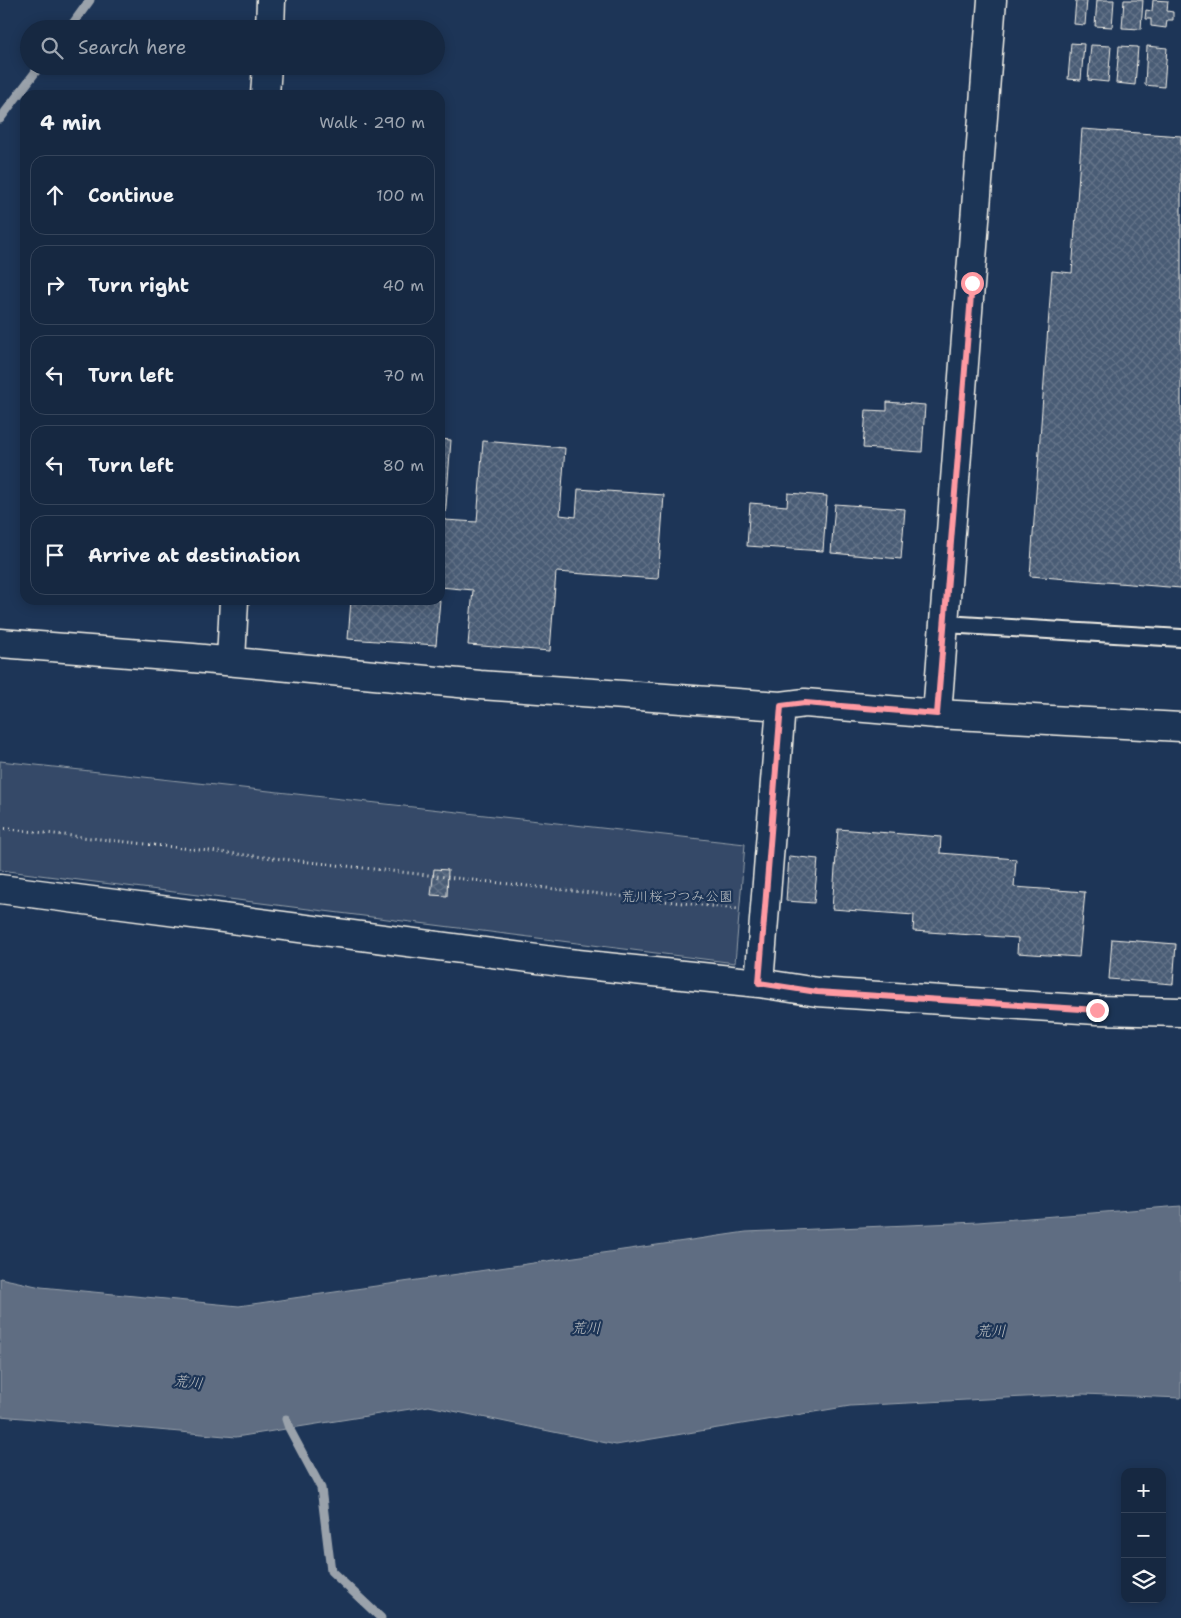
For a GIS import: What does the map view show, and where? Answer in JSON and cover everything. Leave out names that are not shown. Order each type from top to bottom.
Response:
[{"type":"street","points":[[270,20],[271,0]]},
{"type":"street","points":[[937,714],[992,0]]},
{"type":"street","points":[[265,90],[266,75]]},
{"type":"street","points":[[230,661],[234,605]]},
{"type":"street","points":[[0,643],[230,661],[480,685],[781,706],[805,703],[937,714],[1181,727]]},
{"type":"street","points":[[759,983],[781,706]]},
{"type":"street","points":[[0,889],[568,963],[759,983],[817,992],[1097,1010],[1181,1012]]},
{"type":"lane","points":[[945,624],[1181,638]]},
{"type":"path","points":[[0,828],[764,912]]},
{"type":"green space","name":"荒川桜づつみ公園","points":[[0,761],[745,844],[735,963],[0,870]]},
{"type":"water","name":"荒川","points":[[1181,1206],[1181,1398],[1083,1394],[850,1406],[616,1445],[429,1406],[236,1437],[0,1416],[0,1278],[41,1287],[239,1306],[746,1232],[978,1222]]},
{"type":"building","points":[[1076,0],[1087,0],[1085,25],[1074,24]]},
{"type":"building","points":[[1097,0],[1114,0],[1112,27],[1095,26]]},
{"type":"building","points":[[1124,0],[1143,0],[1141,29],[1122,28]]},
{"type":"building","points":[[1153,0],[1168,1],[1167,11],[1173,12],[1173,20],[1167,20],[1166,28],[1151,26],[1151,19],[1145,19],[1146,10],[1152,11]]},
{"type":"building","points":[[1071,43],[1084,44],[1081,80],[1068,79]]},
{"type":"building","points":[[1091,45],[1111,46],[1108,82],[1088,80]]},
{"type":"building","points":[[1119,46],[1138,47],[1135,85],[1116,83]]},
{"type":"building","points":[[1147,46],[1167,48],[1164,87],[1145,85]]},
{"type":"building","points":[[1082,129],[1181,136],[1181,588],[1030,576],[1052,271],[1072,273]]},
{"type":"building","points":[[887,402],[925,405],[922,452],[863,448],[866,410],[887,411]]},
{"type":"building","points":[[445,439],[451,440],[445,520]]},
{"type":"building","points":[[483,441],[565,448],[560,515],[576,517],[578,489],[664,495],[658,579],[556,572],[550,651],[468,645],[473,590],[445,587],[445,520],[477,522]]},
{"type":"building","points":[[788,493],[827,496],[823,551],[747,546],[750,503],[787,506]]},
{"type":"building","points":[[835,504],[905,509],[901,559],[831,553]]},
{"type":"building","points":[[351,605],[440,605],[436,645],[348,639]]},
{"type":"building","points":[[838,829],[941,837],[940,853],[1016,859],[1014,887],[1085,892],[1079,957],[1017,953],[1018,938],[913,931],[914,915],[832,909]]},
{"type":"building","points":[[789,856],[818,859],[814,903],[786,901]]},
{"type":"building","points":[[434,869],[448,870],[447,896],[431,895]]},
{"type":"building","points":[[1112,939],[1176,944],[1173,984],[1109,979]]},
{"type":"waterway","points":[[76,20],[90,0]]},
{"type":"waterway","points":[[22,90],[33,75]]},
{"type":"waterway","points":[[0,119],[20,92]]},
{"type":"waterway","points":[[286,1419],[321,1488],[331,1571],[381,1618]]},
{"type":"route","points":[[972,283],[937,714],[805,703],[781,706],[759,983],[817,992],[1097,1010]]}]
